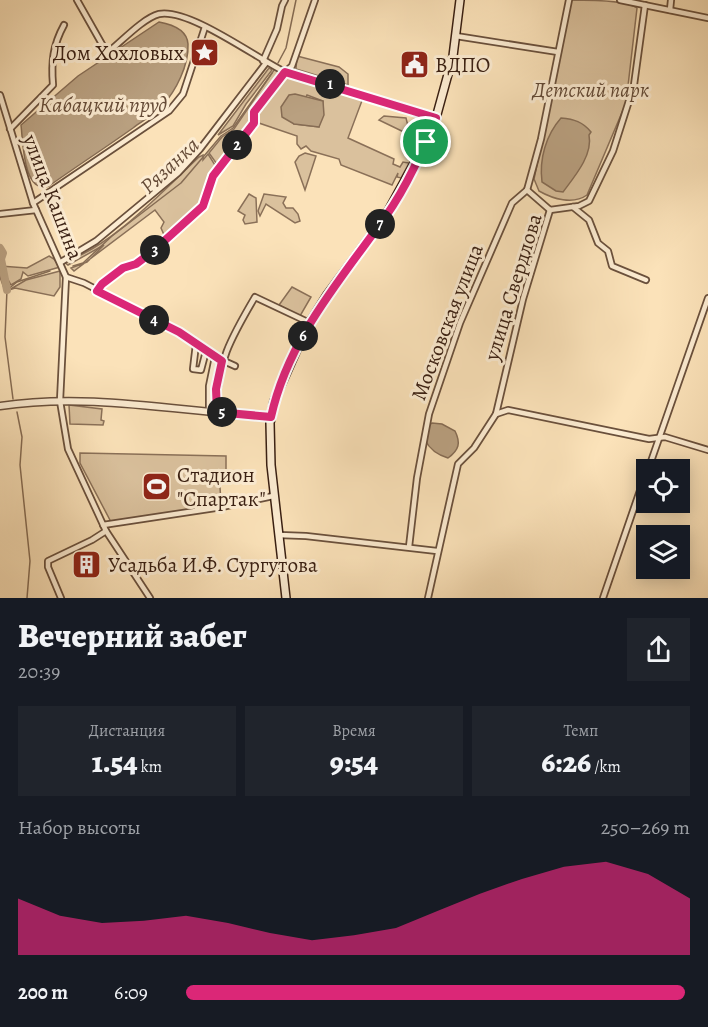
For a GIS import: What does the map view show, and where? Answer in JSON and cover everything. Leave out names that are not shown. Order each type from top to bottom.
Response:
[{"type":"main road","points":[[286,598],[273,496],[271,417],[279,388],[310,323],[327,295],[396,199],[419,157],[436,118],[456,36],[460,0]]},
{"type":"street","points":[[77,0],[107,53],[134,30],[158,14],[169,14],[195,21],[285,72],[436,118]]},
{"type":"street","points":[[61,262],[96,241],[178,173],[200,149],[264,62],[285,0]]},
{"type":"street","points":[[97,291],[102,284],[123,268],[136,264],[152,252],[203,206],[213,176],[254,123],[254,112],[292,66],[315,0]]},
{"type":"street","points":[[550,210],[527,190],[569,0]]},
{"type":"street","points":[[620,0],[708,18]]},
{"type":"street","points":[[670,10],[671,0]]},
{"type":"street","name":"улица Свердлова","points":[[428,598],[458,464],[474,448],[496,414],[521,310],[550,210],[573,207],[590,201],[624,121],[635,79],[645,5]]},
{"type":"street","points":[[10,129],[53,85],[51,67],[54,43],[64,25]]},
{"type":"street","points":[[33,203],[169,111],[183,94],[205,27]]},
{"type":"street","points":[[456,36],[558,52]]},
{"type":"street","name":"улица Кашина","points":[[0,95],[33,203],[66,277]]},
{"type":"street","name":"Московская улица","points":[[409,547],[417,478],[429,414],[460,323],[512,203],[527,190]]},
{"type":"street","points":[[573,207],[589,220],[598,243],[608,251],[612,266],[646,280]]},
{"type":"street","points":[[0,214],[36,210]]},
{"type":"street","points":[[150,598],[105,528],[69,449],[60,401],[66,277],[84,283],[179,332],[215,357],[235,366]]},
{"type":"street","points":[[217,412],[216,389],[222,361],[228,343],[255,297],[310,323]]},
{"type":"street","points":[[651,459],[708,298]]},
{"type":"street","points":[[196,344],[193,369],[201,370],[206,351]]},
{"type":"street","points":[[209,411],[208,387],[215,357]]},
{"type":"street","points":[[0,406],[36,400],[271,417]]},
{"type":"street","points":[[496,414],[508,410],[658,439],[665,437],[708,450]]},
{"type":"street","points":[[61,598],[48,561],[92,540],[105,528],[273,496]]},
{"type":"street","points":[[603,598],[636,503]]},
{"type":"street","points":[[279,535],[437,551]]},
{"type":"green space","name":"Детский парк","points":[[571,0],[616,2],[637,8],[626,103],[587,195],[576,200],[557,198],[539,191],[534,179]]},
{"type":"green space","points":[[297,56],[339,67],[348,74],[348,85],[296,69]]},
{"type":"green space","points":[[269,68],[272,70],[246,104],[233,126],[218,135]]},
{"type":"green space","points":[[274,70],[281,72],[279,78],[253,112],[251,123],[219,167],[209,153],[222,137],[234,129]]},
{"type":"green space","points":[[286,74],[352,93],[363,98],[348,138],[394,159],[393,164],[400,167],[403,162],[409,163],[401,178],[397,177],[398,173],[392,185],[341,165],[339,159],[311,151],[306,146],[301,149],[297,144],[297,136],[256,122],[257,114]],"holes":[[[307,95],[323,101],[319,127],[294,124]]]},
{"type":"green space","points":[[384,116],[406,118],[408,126],[415,130],[412,136],[379,120]]},
{"type":"green space","points":[[305,153],[316,156],[305,190],[295,162]]},
{"type":"green space","points":[[208,154],[215,165],[202,204],[165,237],[161,228],[164,222],[155,210],[90,259],[104,245],[68,265],[64,262],[82,255],[118,231],[136,217],[199,157],[203,155],[203,160]]},
{"type":"green space","points":[[249,194],[256,198],[257,222],[245,224],[243,220],[245,215],[238,211]]},
{"type":"green space","points":[[264,194],[286,197],[283,203],[286,208],[293,208],[300,221],[295,223],[266,204],[260,216],[258,211]]},
{"type":"green space","points":[[49,256],[60,267],[28,276],[23,272],[21,279],[11,285],[6,276],[4,288],[0,277],[0,266],[27,268]]},
{"type":"green space","points":[[85,263],[74,271],[71,268]]},
{"type":"green space","points":[[60,271],[60,287],[54,296],[15,288],[9,290],[26,280]]},
{"type":"green space","points":[[292,287],[311,297],[300,316],[279,305]]},
{"type":"green space","points":[[69,405],[102,409],[103,425],[70,424]]},
{"type":"green space","name":"Стадион \"Спартак\"","points":[[80,453],[226,456],[226,473],[219,473],[221,502],[218,507],[111,522],[80,463]]},
{"type":"water","name":"Кабацкий пруд","points":[[159,22],[181,31],[188,44],[184,69],[167,100],[152,115],[49,186],[40,187],[34,183],[26,165],[21,125],[78,76]]},
{"type":"water","points":[[295,94],[323,101],[324,115],[319,127],[294,124],[282,117],[281,107],[289,95]]},
{"type":"water","points":[[561,118],[578,122],[591,132],[586,158],[563,192],[556,191],[542,182],[541,173],[548,140]]},
{"type":"water","points":[[432,423],[442,424],[455,431],[458,446],[448,458],[435,452],[425,440],[428,426]]},
{"type":"waterway","name":"Рязанка","points":[[278,63],[286,48],[296,0]]},
{"type":"waterway","name":"Рязанка","points":[[73,266],[83,263],[112,236],[181,183],[221,136],[233,128],[272,73]]},
{"type":"waterway","name":"Рязанка","points":[[0,248],[3,253],[1,259],[7,290]]},
{"type":"waterway","name":"Рязанка","points":[[13,399],[5,337],[7,290],[17,282],[50,271]]},
{"type":"waterway","name":"Рязанка","points":[[17,412],[22,437],[20,465],[30,561],[27,598]]},
{"type":"place","name":"Дом Хохловых","points":[[205,53]]},
{"type":"place","name":"ВДПО","points":[[414,65]]},
{"type":"place","name":"Стадион \"Спартак\"","points":[[156,487]]},
{"type":"place","name":"Усадьба И.Ф. Сургутова","points":[[87,565]]},
{"type":"route","points":[[285,72],[338,86],[436,118],[426,142],[416,164],[386,215],[327,295],[307,327],[279,388],[271,417],[217,412],[216,389],[222,361],[179,332],[97,291],[102,284],[123,268],[136,264],[152,252],[203,206],[213,176],[254,123],[254,112],[285,72]]}]
